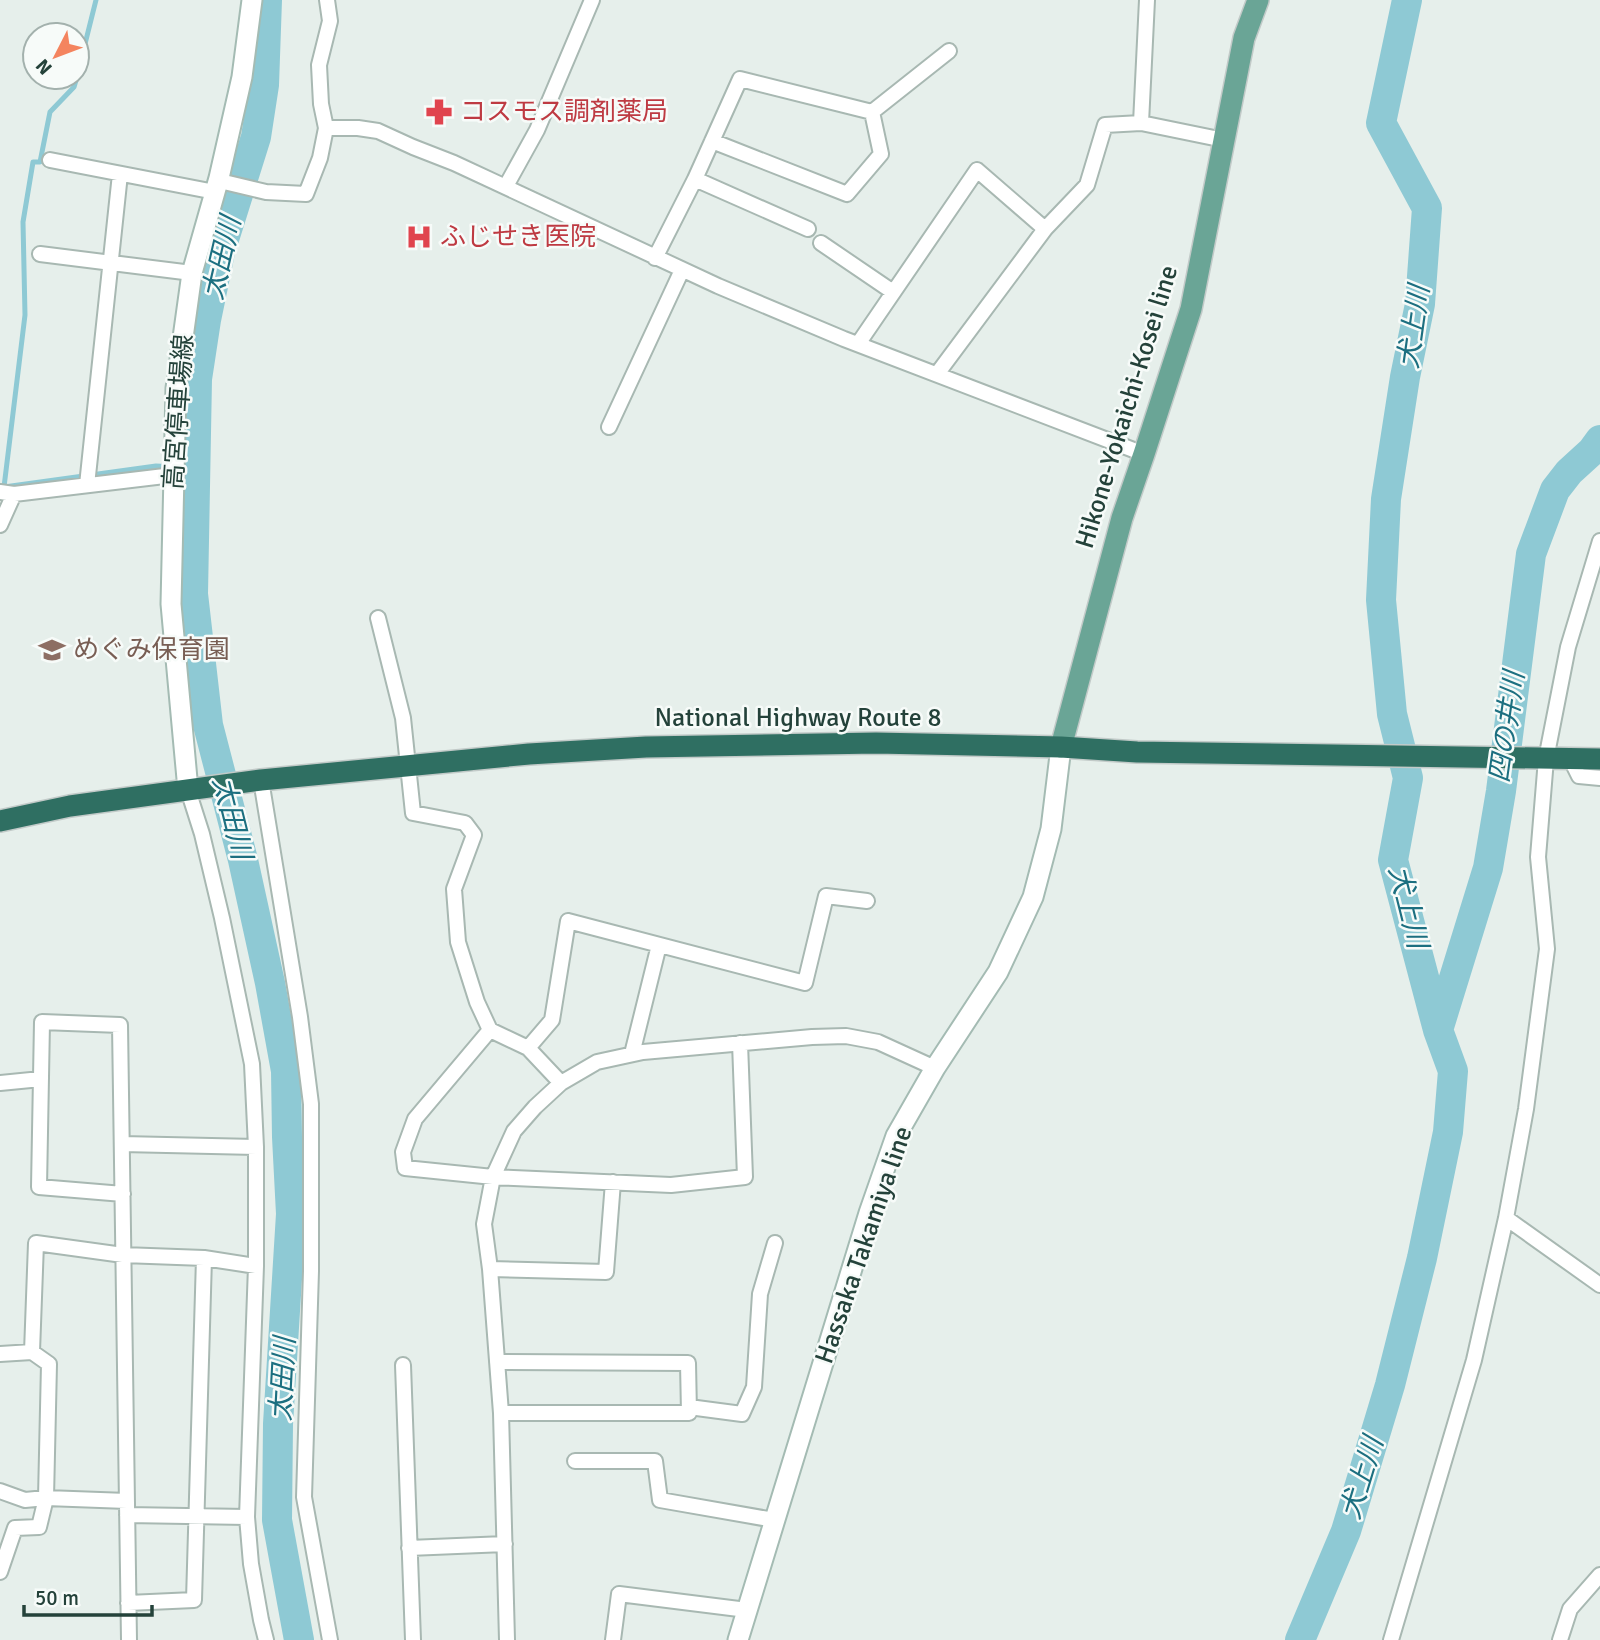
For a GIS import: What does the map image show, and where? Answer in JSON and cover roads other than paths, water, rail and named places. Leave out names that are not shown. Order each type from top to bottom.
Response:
[{"type":"highway","name":"National Highway Route 8","points":[[0,821],[70,806],[257,781],[529,754],[646,747],[876,743],[1061,747],[1137,752],[1600,759]]},
{"type":"main road","name":"高宮停車場線","points":[[195,789],[171,604],[176,388],[192,273],[219,184],[242,77],[253,0]]},
{"type":"main road","name":"Hikone-Yokaichi-Kosei line","points":[[1061,747],[1122,518],[1191,309],[1244,38],[1258,0]]},
{"type":"main road","name":"Hassaka Takamiya line","points":[[738,1640],[873,1200],[896,1136],[935,1068],[998,972],[1033,897],[1051,829],[1061,747]]},
{"type":"street","points":[[50,160],[120,174],[219,184],[266,192],[306,194],[320,158],[326,128],[321,104],[319,65],[330,21],[327,0]]},
{"type":"street","points":[[506,186],[537,130],[592,0]]},
{"type":"street","points":[[1141,123],[1147,0]]},
{"type":"street","points":[[872,112],[949,51]]},
{"type":"street","points":[[655,258],[695,179],[740,79],[872,112]]},
{"type":"street","points":[[712,141],[847,194],[881,154],[872,112]]},
{"type":"street","points":[[937,374],[1045,229],[1087,185],[1105,125],[1141,123],[1224,140]]},
{"type":"street","points":[[326,128],[378,131],[506,186],[718,286],[858,344],[1144,454]]},
{"type":"street","points":[[858,344],[977,170],[1045,229]]},
{"type":"street","points":[[87,484],[120,174]]},
{"type":"street","points":[[695,179],[808,229]]},
{"type":"street","points":[[821,243],[893,292]]},
{"type":"street","points":[[40,254],[192,273]]},
{"type":"street","points":[[609,427],[682,270]]},
{"type":"street","points":[[0,525],[7,493],[173,475]]},
{"type":"street","points":[[1391,1640],[1474,1360],[1506,1217],[1526,1109],[1547,949],[1538,857],[1539,758],[1568,647],[1600,541]]},
{"type":"street","points":[[379,618],[403,718],[413,813],[465,823],[474,835],[454,889],[458,942],[477,1002],[490,1030],[528,1048],[561,1083]]},
{"type":"street","points":[[1570,758],[1579,776],[1600,778]]},
{"type":"street","points":[[257,781],[300,1017],[311,1104],[311,1271],[304,1497],[330,1640]]},
{"type":"street","points":[[195,789],[202,834],[252,1064],[256,1147],[256,1266],[247,1517],[251,1564],[266,1640]]},
{"type":"street","points":[[528,1048],[552,1020],[568,921],[805,983],[826,896],[867,901]]},
{"type":"street","points":[[632,1054],[659,945]]},
{"type":"street","points":[[123,1194],[39,1186],[42,1022],[120,1025],[123,1194],[129,1640]]},
{"type":"street","points":[[490,1030],[415,1119],[403,1152],[405,1168],[493,1177],[671,1185],[745,1177],[740,1043]]},
{"type":"street","points":[[507,1640],[501,1413],[484,1224],[493,1177],[514,1131],[561,1083],[597,1062],[632,1054],[846,1036],[878,1042],[935,1068]]},
{"type":"street","points":[[0,1083],[41,1079]]},
{"type":"street","points":[[122,1144],[256,1147]]},
{"type":"street","points":[[490,1269],[606,1272],[613,1182]]},
{"type":"street","points":[[1506,1217],[1600,1285]]},
{"type":"street","points":[[32,1352],[36,1243],[123,1255],[204,1258],[256,1266]]},
{"type":"street","points":[[689,1407],[742,1414],[754,1387],[760,1294],[775,1243]]},
{"type":"street","points":[[128,1602],[194,1600],[204,1258]]},
{"type":"street","points":[[0,1354],[32,1352],[50,1364],[46,1498],[39,1527],[15,1528],[0,1572]]},
{"type":"street","points":[[497,1362],[688,1363],[689,1413],[501,1413]]},
{"type":"street","points":[[403,1365],[413,1640]]},
{"type":"street","points":[[575,1461],[655,1461],[660,1500],[774,1520]]},
{"type":"street","points":[[0,1491],[25,1500],[46,1498],[198,1516],[247,1517]]},
{"type":"street","points":[[409,1548],[505,1544]]},
{"type":"street","points":[[1560,1640],[1570,1609],[1600,1575]]},
{"type":"street","points":[[613,1640],[619,1594],[747,1610]]},
{"type":"waterway","points":[[91,21],[96,0]]},
{"type":"waterway","name":"太田川","points":[[267,0],[264,85],[256,137],[220,252],[197,379],[193,594],[208,725],[243,860],[286,1071],[291,1214],[278,1424],[277,1520],[299,1640]]},
{"type":"waterway","name":"犬上川","points":[[1300,1640],[1346,1531],[1390,1385],[1422,1258],[1448,1132],[1453,1071],[1438,1030],[1393,860],[1408,778],[1392,714],[1381,600],[1386,499],[1405,377],[1420,304],[1427,208],[1381,123],[1407,0]]},
{"type":"waterway","points":[[70,91],[50,112],[40,162],[33,162],[23,222],[25,315],[4,487],[156,466],[195,468]]},
{"type":"waterway","name":"四の井川","points":[[1438,1030],[1488,868],[1501,791],[1531,554],[1555,490],[1600,440]]},
{"type":"place","name":"コスモス調剤薬局","points":[[439,112]]},
{"type":"place","name":"ふじせき医院","points":[[419,237]]},
{"type":"place","name":"めぐみ保育園","points":[[52,650]]}]
